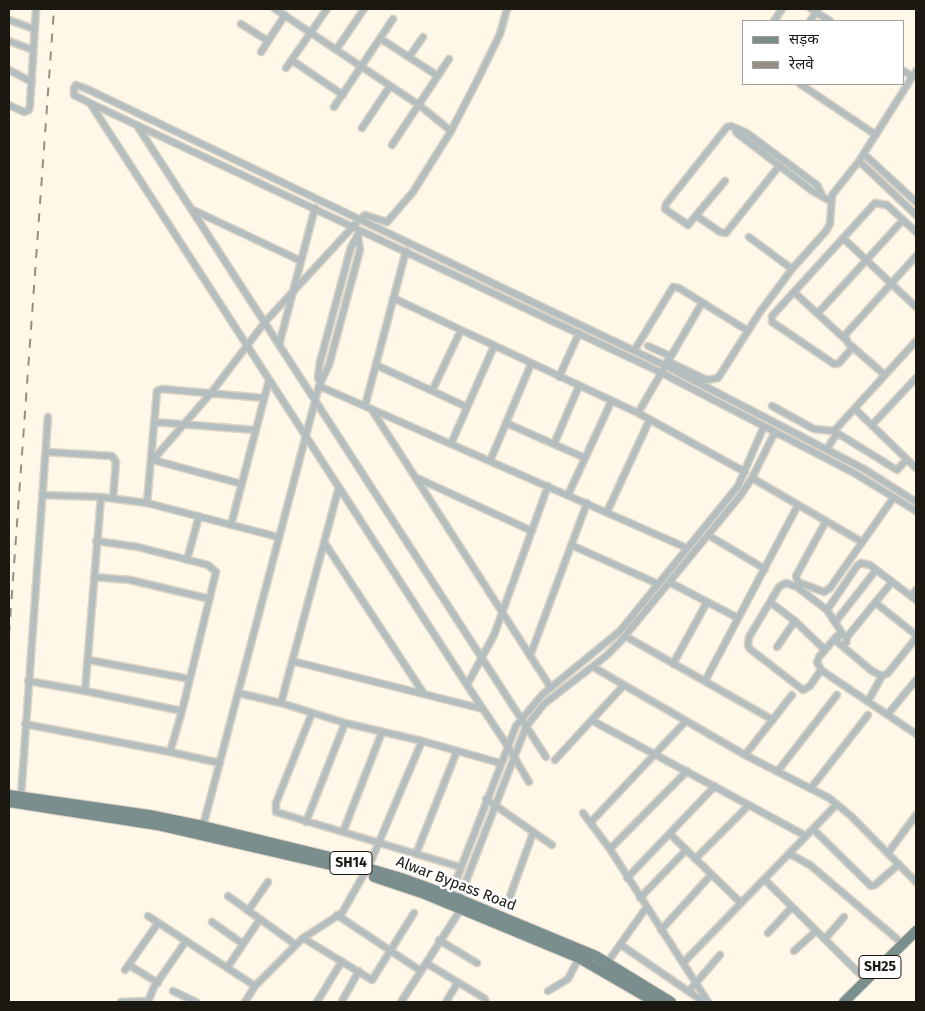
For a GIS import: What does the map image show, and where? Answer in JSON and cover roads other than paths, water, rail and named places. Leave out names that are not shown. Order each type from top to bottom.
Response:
[{"type":"main road","name":"Alwar Bypass Road","points":[[9,795],[148,815],[203,826],[366,871],[456,901],[607,963],[671,1002]]},
{"type":"main road","name":"Alwar Bypass Road","points":[[9,802],[186,830],[366,871],[456,901],[579,958],[655,1002]]},
{"type":"main road","name":"SH25","points":[[844,1002],[916,931]]},
{"type":"main road","name":"SH25","points":[[853,1002],[916,941]]},
{"type":"street","points":[[9,105],[19,111],[28,110],[32,82],[36,9]]},
{"type":"street","points":[[275,9],[419,105],[451,131]]},
{"type":"street","points":[[286,68],[328,9]]},
{"type":"street","points":[[336,50],[364,9]]},
{"type":"street","points":[[382,231],[386,222],[422,180],[451,131],[500,34],[508,9]]},
{"type":"street","points":[[775,20],[782,9]]},
{"type":"street","points":[[815,10],[829,20]]},
{"type":"street","points":[[261,52],[285,15]]},
{"type":"street","points":[[334,107],[393,19]]},
{"type":"street","points":[[10,23],[34,29]]},
{"type":"street","points":[[241,24],[268,41]]},
{"type":"street","points":[[409,57],[423,37]]},
{"type":"street","points":[[381,39],[438,76]]},
{"type":"street","points":[[9,41],[33,50]]},
{"type":"street","points":[[392,145],[449,59]]},
{"type":"street","points":[[293,60],[343,95]]},
{"type":"street","points":[[9,70],[32,82]]},
{"type":"street","points":[[711,391],[748,331],[792,270],[830,224],[830,201],[835,190],[864,154],[914,74]]},
{"type":"street","points":[[718,378],[707,380],[667,361],[634,351],[76,85],[73,92],[74,95],[357,227],[660,372],[764,426],[916,511]]},
{"type":"street","points":[[801,85],[876,135]]},
{"type":"street","points":[[362,128],[390,86]]},
{"type":"street","points":[[90,103],[507,745],[529,782]]},
{"type":"street","points":[[137,125],[546,758]]},
{"type":"street","points":[[725,181],[691,224],[686,224],[664,207],[727,127],[731,126],[747,133],[817,185],[822,195]]},
{"type":"street","points":[[737,129],[736,132],[779,166],[811,190],[830,201]]},
{"type":"street","points":[[864,154],[916,202]]},
{"type":"street","points":[[859,161],[916,215]]},
{"type":"street","points":[[697,216],[720,232],[726,233],[779,166]]},
{"type":"street","points":[[853,347],[839,363],[834,364],[772,322],[772,316],[875,203],[887,204],[916,232]]},
{"type":"street","points":[[279,345],[315,208]]},
{"type":"street","points":[[191,209],[301,261]]},
{"type":"street","points":[[203,826],[305,434],[319,384],[329,365],[360,250],[357,227],[359,220],[365,215],[386,222]]},
{"type":"street","points":[[818,313],[903,220]]},
{"type":"street","points":[[152,461],[211,393],[264,322],[357,227]]},
{"type":"street","points":[[750,237],[792,270]]},
{"type":"street","points":[[843,238],[916,307]]},
{"type":"street","points":[[364,406],[406,251]]},
{"type":"street","points":[[845,339],[847,331],[916,256]]},
{"type":"street","points":[[634,351],[670,289],[679,288],[748,331]]},
{"type":"street","points":[[794,292],[885,375]]},
{"type":"street","points":[[393,298],[611,402],[638,413],[745,472]]},
{"type":"street","points":[[638,413],[660,372],[702,303]]},
{"type":"street","points":[[432,391],[461,330]]},
{"type":"street","points":[[559,377],[579,333]]},
{"type":"street","points":[[827,449],[835,432],[916,341]]},
{"type":"street","points":[[451,444],[494,346]]},
{"type":"street","points":[[648,346],[711,391],[827,449],[916,502]]},
{"type":"street","points":[[490,461],[531,364]]},
{"type":"street","points":[[376,365],[467,407]]},
{"type":"street","points":[[872,425],[916,378]]},
{"type":"street","points":[[231,525],[269,380]]},
{"type":"street","points":[[319,384],[372,410],[687,548]]},
{"type":"street","points":[[554,444],[579,386]]},
{"type":"street","points":[[147,503],[157,391],[162,389],[264,398]]},
{"type":"street","points":[[568,495],[611,402]]},
{"type":"street","points":[[772,406],[814,429],[835,432],[897,470],[907,459]]},
{"type":"street","points":[[856,409],[916,468]]},
{"type":"street","points":[[372,410],[551,688]]},
{"type":"street","points":[[21,796],[48,416]]},
{"type":"street","points":[[607,512],[650,420]]},
{"type":"street","points":[[154,422],[255,430]]},
{"type":"street","points":[[506,423],[585,458]]},
{"type":"street","points":[[456,901],[460,868],[507,745],[521,719],[533,704],[551,688],[614,637],[658,584],[730,496],[745,472],[764,426]]},
{"type":"street","points":[[402,1002],[439,940],[526,727],[544,704],[592,667],[625,636],[752,478],[775,432]]},
{"type":"street","points":[[46,452],[112,456],[116,462],[113,498]]},
{"type":"street","points":[[152,461],[242,484]]},
{"type":"street","points":[[416,478],[532,531]]},
{"type":"street","points":[[752,478],[862,542]]},
{"type":"street","points":[[467,685],[482,658],[502,612],[548,486]]},
{"type":"street","points":[[281,703],[339,487]]},
{"type":"street","points":[[42,495],[101,497],[147,503],[278,537]]},
{"type":"street","points":[[85,691],[101,497]]},
{"type":"street","points":[[826,521],[797,573],[796,579],[798,582],[819,591],[827,591],[894,497]]},
{"type":"street","points":[[530,656],[587,503]]},
{"type":"street","points":[[705,682],[798,505]]},
{"type":"street","points":[[187,560],[198,516]]},
{"type":"street","points":[[708,535],[765,569]]},
{"type":"street","points":[[96,541],[122,543],[208,565],[216,572],[170,752]]},
{"type":"street","points":[[324,542],[424,694]]},
{"type":"street","points":[[571,545],[658,584]]},
{"type":"street","points":[[827,610],[857,566],[866,563],[914,598],[916,590]]},
{"type":"street","points":[[836,621],[876,570]]},
{"type":"street","points":[[94,577],[130,580],[210,599]]},
{"type":"street","points":[[669,582],[738,618]]},
{"type":"street","points":[[882,676],[872,671],[836,641],[876,603],[892,582]]},
{"type":"street","points":[[821,670],[810,686],[803,690],[750,649],[748,645],[749,637],[779,587],[786,583],[797,587],[827,610],[836,621],[846,643],[840,645]]},
{"type":"street","points":[[674,664],[707,602]]},
{"type":"street","points":[[770,602],[796,621],[824,649]]},
{"type":"street","points":[[868,700],[882,676],[888,673],[916,636],[876,603]]},
{"type":"street","points":[[777,647],[796,621]]},
{"type":"street","points":[[625,636],[773,720]]},
{"type":"street","points":[[842,636],[824,649],[817,662],[821,670],[916,734]]},
{"type":"street","points":[[89,660],[190,679]]},
{"type":"street","points":[[292,660],[483,709]]},
{"type":"street","points":[[592,667],[745,755],[811,788],[837,804],[916,882]]},
{"type":"street","points":[[888,714],[916,680]]},
{"type":"street","points":[[28,681],[182,711]]},
{"type":"street","points":[[555,760],[593,721],[624,685]]},
{"type":"street","points":[[910,687],[916,693]]},
{"type":"street","points":[[238,692],[345,723],[422,741],[500,763]]},
{"type":"street","points":[[745,755],[792,695]]},
{"type":"street","points":[[777,772],[837,695]]},
{"type":"street","points":[[312,713],[275,808],[279,815],[378,841],[460,868]]},
{"type":"street","points":[[811,788],[868,714]]},
{"type":"street","points":[[593,721],[806,836]]},
{"type":"street","points":[[591,822],[686,721]]},
{"type":"street","points":[[306,822],[345,723]]},
{"type":"street","points":[[25,724],[220,763]]},
{"type":"street","points":[[343,832],[382,732]]},
{"type":"street","points":[[245,1002],[255,986],[303,938],[346,908],[366,871],[422,741]]},
{"type":"street","points":[[416,854],[457,751]]},
{"type":"street","points":[[610,849],[688,771]]},
{"type":"street","points":[[628,878],[715,786]]},
{"type":"street","points":[[486,800],[552,846]]},
{"type":"street","points":[[684,962],[837,804]]},
{"type":"street","points":[[694,859],[749,805]]},
{"type":"street","points":[[583,813],[610,849],[646,908],[684,962],[708,1002]]},
{"type":"street","points":[[888,853],[916,815]]},
{"type":"street","points":[[813,829],[872,886],[875,886],[899,864]]},
{"type":"street","points":[[509,899],[533,833]]},
{"type":"street","points":[[670,834],[741,903]]},
{"type":"street","points":[[640,898],[686,850]]},
{"type":"street","points":[[790,854],[810,865],[903,944]]},
{"type":"street","points":[[661,930],[712,875]]},
{"type":"street","points":[[764,879],[866,980]]},
{"type":"street","points":[[248,911],[268,882]]},
{"type":"street","points":[[228,896],[296,945]]},
{"type":"street","points":[[768,934],[792,907]]},
{"type":"street","points":[[607,963],[646,908]]},
{"type":"street","points":[[303,938],[372,980],[414,912]]},
{"type":"street","points":[[336,915],[420,971]]},
{"type":"street","points":[[148,916],[255,986]]},
{"type":"street","points":[[825,939],[844,917]]},
{"type":"street","points":[[227,968],[260,919]]},
{"type":"street","points":[[212,922],[243,944]]},
{"type":"street","points":[[158,923],[127,967],[158,982]]},
{"type":"street","points":[[794,951],[816,931]]},
{"type":"street","points":[[439,940],[477,964]]},
{"type":"street","points":[[121,1002],[148,1002],[158,982],[186,941]]},
{"type":"street","points":[[621,945],[704,1002]]},
{"type":"street","points":[[689,991],[720,955]]},
{"type":"street","points":[[548,991],[568,978],[579,958]]},
{"type":"street","points":[[317,1002],[342,961]]},
{"type":"street","points":[[426,963],[484,998],[486,1002]]},
{"type":"street","points":[[342,1001],[359,972]]},
{"type":"street","points":[[446,1002],[458,982]]},
{"type":"street","points":[[174,991],[196,1002]]},
{"type":"railway","points":[[9,635],[54,9]]}]
